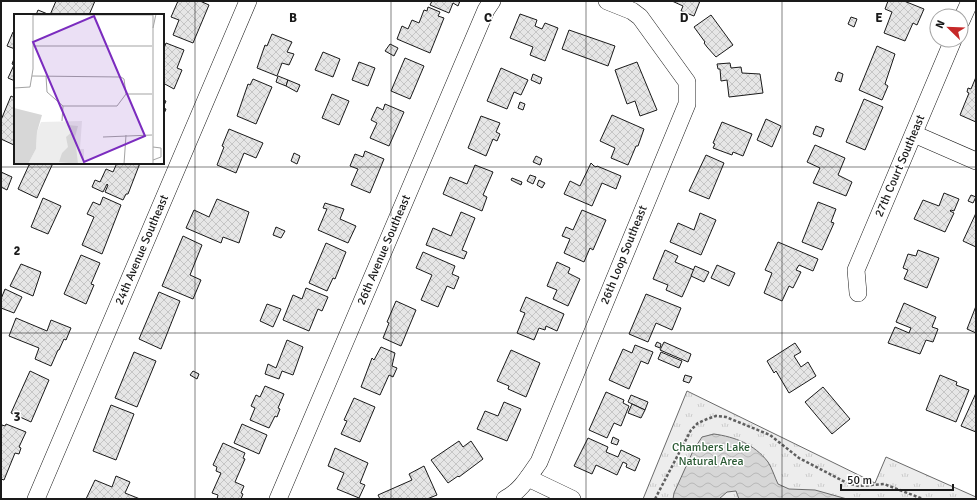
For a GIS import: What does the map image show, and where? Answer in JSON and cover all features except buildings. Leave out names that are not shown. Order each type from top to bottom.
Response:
[{"type":"street","name":"24th Avenue Southeast","points":[[36,499],[248,1]]},
{"type":"street","name":"26th Avenue Southeast","points":[[278,499],[486,10],[492,1]]},
{"type":"street","points":[[608,1],[634,6]]},
{"type":"street","name":"26th Loop Southeast","points":[[505,499],[514,494],[539,462],[687,104],[687,82],[640,17],[634,6]]},
{"type":"street","name":"27th Court Southeast","points":[[858,293],[856,270],[950,48]]},
{"type":"street","points":[[914,134],[976,161]]},
{"type":"street","points":[[528,478],[572,499]]},
{"type":"path","points":[[655,499],[685,438],[698,423],[716,416],[726,416],[770,435],[799,458],[847,483],[860,486],[884,484],[923,499]]},
{"type":"green space","name":"Chambers Lake Natural Area","points":[[687,391],[875,483],[886,457],[976,497],[976,499],[643,499]]},
{"type":"water","points":[[714,434],[737,439],[757,450],[768,462],[778,484],[789,489],[815,490],[847,499],[739,499],[736,491],[727,492],[719,499],[673,499],[674,493],[693,451],[702,437]]}]
